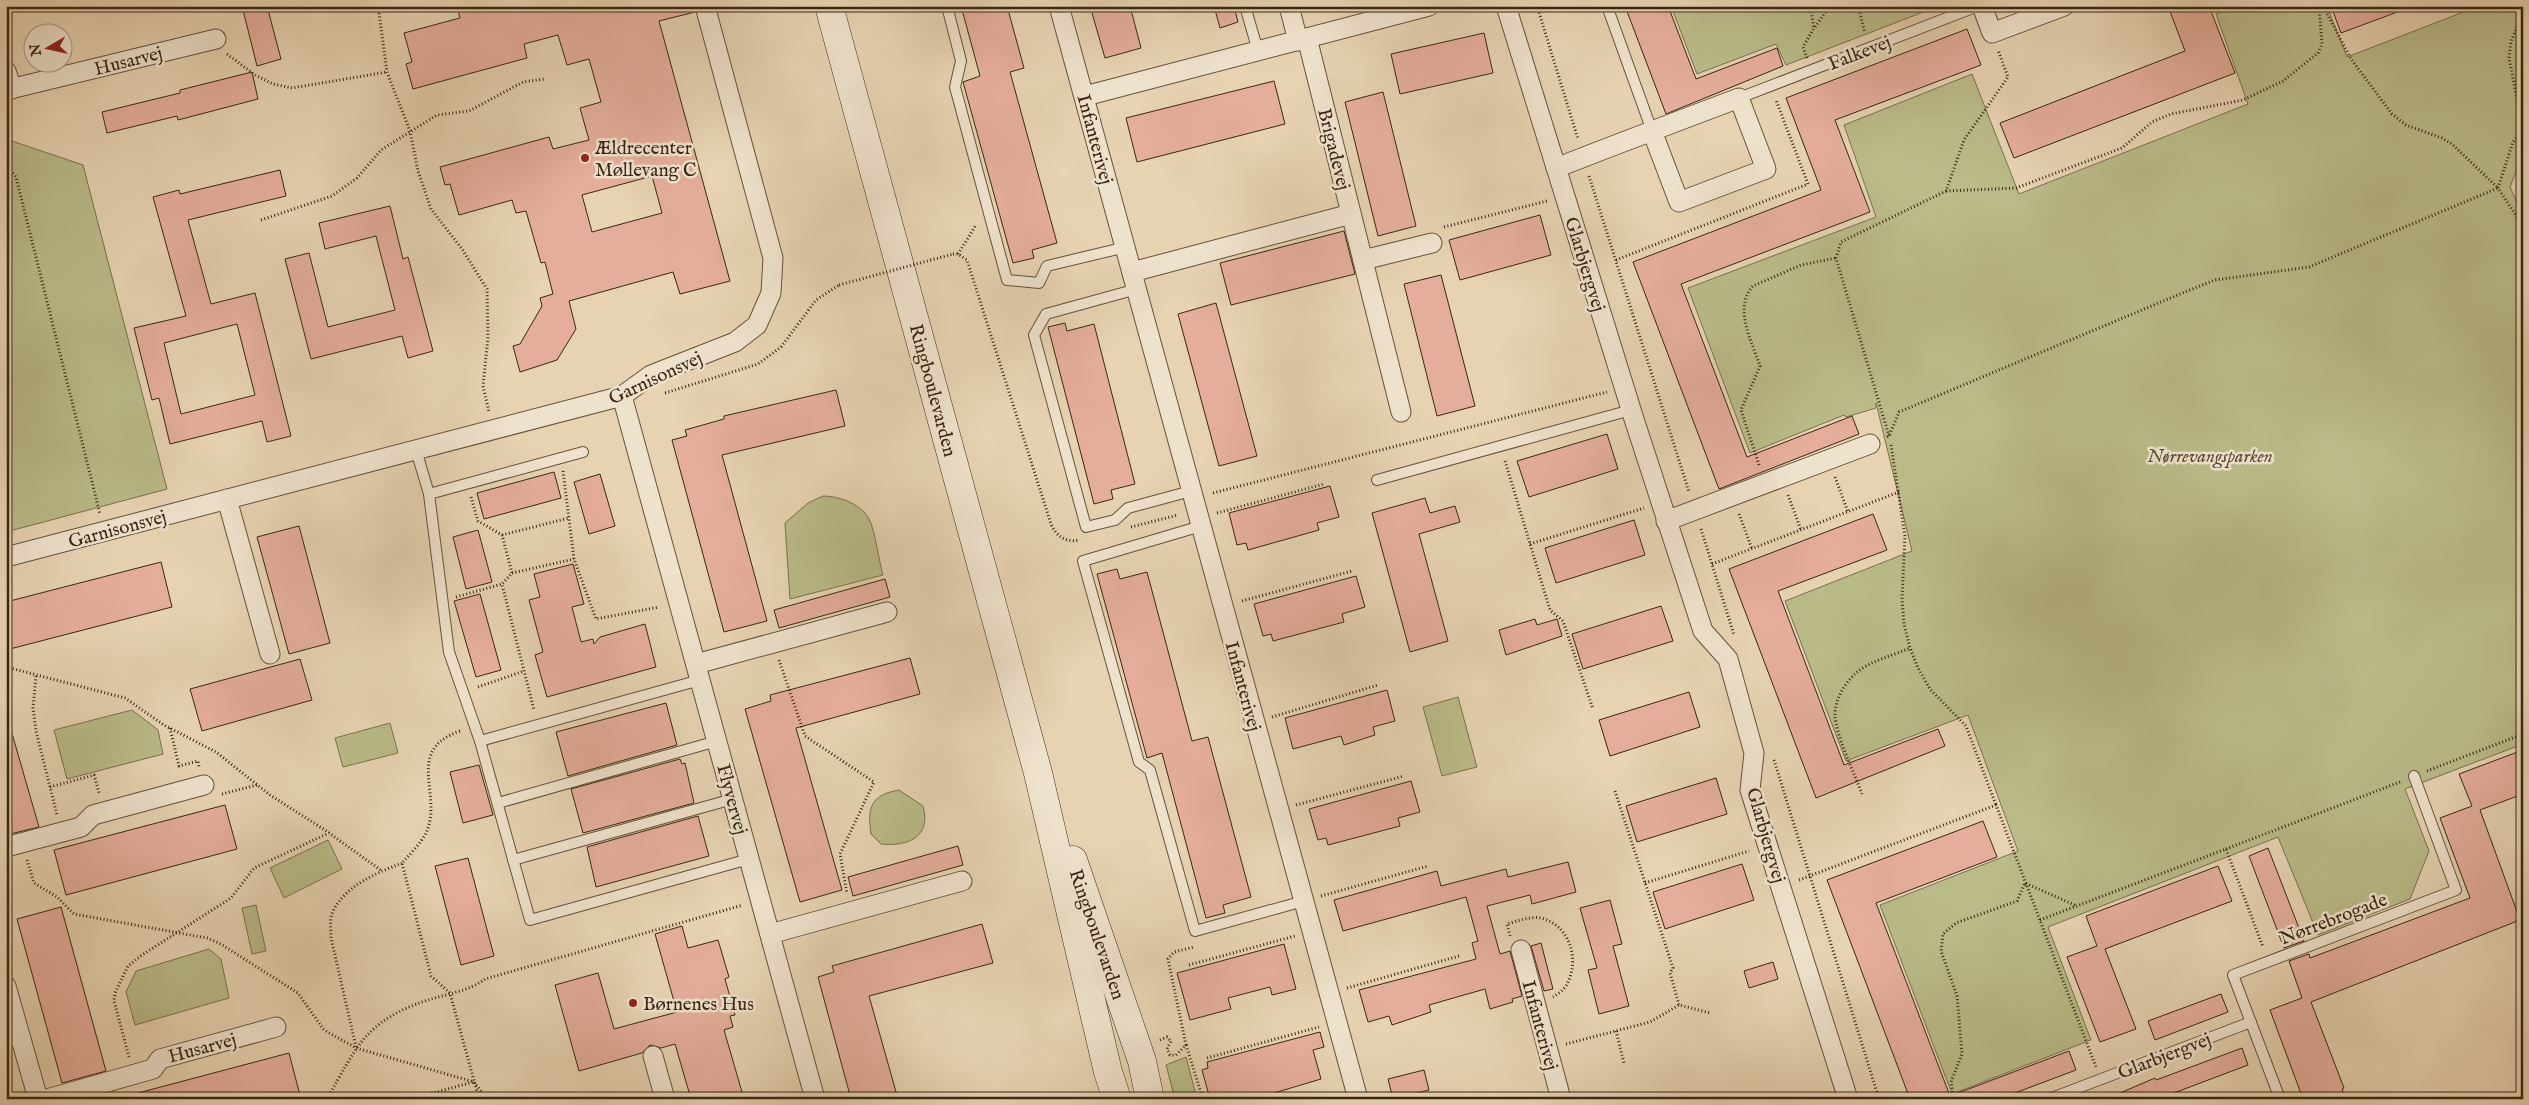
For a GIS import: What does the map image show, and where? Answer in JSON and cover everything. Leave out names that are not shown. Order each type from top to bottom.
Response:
[{"type":"main road","name":"Ringboulevarden","points":[[832,17],[1038,773],[1106,1065],[1117,1099]]},
{"type":"main road","name":"Ringboulevarden","points":[[1038,773],[1064,834],[1142,1061],[1150,1099]]},
{"type":"street","name":"Garnisonsvej","points":[[6,557],[622,396],[651,375],[735,342],[757,325],[771,293],[773,258],[705,6]]},
{"type":"street","name":"Infanterivej","points":[[1059,6],[1358,1099]]},
{"type":"street","name":"Brigadevej","points":[[1289,6],[1302,39],[1351,214],[1401,412]]},
{"type":"street","points":[[1085,96],[1258,51],[1403,10],[1429,6]]},
{"type":"street","name":"Glarbjergvej","points":[[1506,6],[1624,388],[1703,631],[1728,660],[1754,753],[1750,790],[1848,1099]]},
{"type":"street","name":"Falkevej","points":[[1980,6],[1992,33]]},
{"type":"street","points":[[1992,33],[2064,6]]},
{"type":"street","name":"Husarvej","points":[[8,83],[216,39]]},
{"type":"street","points":[[1652,131],[1679,202],[1766,168],[1739,98]]},
{"type":"street","name":"Falkevej","points":[[1556,168],[1739,98]]},
{"type":"street","points":[[1135,280],[1351,214]]},
{"type":"street","points":[[1362,260],[1432,243]]},
{"type":"street","name":"Flyvervej","points":[[622,396],[815,1099]]},
{"type":"street","points":[[1666,521],[1870,444]]},
{"type":"street","points":[[227,499],[270,654]]},
{"type":"street","points":[[698,672],[773,643],[887,612]]},
{"type":"street","points":[[14,845],[81,827],[93,815],[204,785]]},
{"type":"street","points":[[770,934],[962,881]]},
{"type":"street","name":"Infanterivej","points":[[1521,950],[1561,1099]]},
{"type":"street","points":[[6,986],[14,1042],[38,1099]]},
{"type":"street","name":"Husarvej","points":[[47,1099],[153,1069],[160,1058],[276,1027]]},
{"type":"street","points":[[653,1056],[665,1099]]},
{"type":"lane","points":[[819,6],[832,17]]},
{"type":"lane","points":[[946,6],[961,61],[954,87],[1007,280],[1038,283],[1047,266],[1126,247]]},
{"type":"lane","points":[[1245,6],[1258,51]]},
{"type":"lane","points":[[1607,6],[1652,131]]},
{"type":"lane","name":"Falkevej","points":[[1739,98],[1980,6]]},
{"type":"lane","points":[[1135,280],[1046,314],[1034,335],[1086,527],[1115,520],[1128,508],[1192,495]]},
{"type":"lane","points":[[1377,480],[1631,410]]},
{"type":"lane","points":[[416,450],[429,494],[434,525],[440,601],[449,652],[480,741],[530,920],[749,859]]},
{"type":"lane","points":[[429,494],[583,452]]},
{"type":"lane","points":[[1200,522],[1083,561],[1139,762],[1150,770],[1195,931],[1304,900]]},
{"type":"lane","points":[[480,741],[538,725],[698,672]]},
{"type":"lane","points":[[498,803],[717,741]]},
{"type":"lane","name":"Nørrebrogade","points":[[2280,1099],[2233,975],[2456,890],[2414,776]]},
{"type":"lane","points":[[513,860],[732,799]]},
{"type":"lane","name":"Glarbjergvej","points":[[2050,1099],[2251,1022]]},
{"type":"path","points":[[378,6],[387,72],[410,131],[418,171],[432,209],[462,249],[487,289],[488,337],[483,386],[494,430]]},
{"type":"path","points":[[1537,6],[1736,640]]},
{"type":"path","points":[[1810,6],[1814,28]]},
{"type":"path","points":[[1812,70],[1803,47],[1830,6]]},
{"type":"path","points":[[1858,6],[1869,48]]},
{"type":"path","points":[[2100,1079],[1966,726],[1930,689],[1918,668],[1910,648],[1904,624],[1902,599],[1906,536],[1889,436],[1836,258],[1841,242],[1946,191],[2016,188],[2122,148],[2152,122],[2171,114],[2243,100],[2283,81],[2318,53],[2322,44],[2319,6]]},
{"type":"path","points":[[2323,6],[2351,59],[2392,114],[2406,125],[2442,138],[2452,144],[2498,188],[2515,214],[2523,232]]},
{"type":"path","points":[[1870,444],[1889,436],[1899,412],[2180,294],[2215,280],[2309,267],[2498,188],[2513,142],[2523,129],[2509,58],[2511,40],[2523,14]]},
{"type":"path","points":[[1946,191],[1964,140],[2008,77],[1992,33]]},
{"type":"path","points":[[216,39],[228,55],[255,75],[273,84],[292,88],[387,72]]},
{"type":"path","points":[[261,220],[332,196],[357,178],[381,150],[437,115],[469,111],[523,82],[545,79]]},
{"type":"path","points":[[6,165],[16,177],[104,532]]},
{"type":"path","points":[[1432,243],[1434,230],[1565,197]]},
{"type":"path","points":[[958,254],[988,208]]},
{"type":"path","points":[[839,285],[953,254]]},
{"type":"path","points":[[1801,530],[1773,481],[1741,410],[1760,366],[1743,318],[1748,292],[1753,286],[1801,265],[1836,258]]},
{"type":"path","points":[[1192,495],[1624,388]]},
{"type":"path","points":[[1512,455],[1504,458],[1550,610],[1563,621],[1593,709]]},
{"type":"path","points":[[561,458],[574,559],[596,619],[679,603]]},
{"type":"path","points":[[1829,460],[1848,512]]},
{"type":"path","points":[[468,484],[478,521],[502,535],[569,518]]},
{"type":"path","points":[[1200,522],[1324,484]]},
{"type":"path","points":[[1712,564],[1899,492]]},
{"type":"path","points":[[1732,496],[1752,549]]},
{"type":"path","points":[[1530,544],[1661,503]]},
{"type":"path","points":[[502,535],[512,573]]},
{"type":"path","points":[[440,601],[502,584],[512,573],[574,559]]},
{"type":"path","points":[[1222,606],[1352,571]]},
{"type":"path","points":[[502,584],[538,725]]},
{"type":"path","points":[[773,643],[805,736],[874,782],[840,854],[851,912]]},
{"type":"path","points":[[1862,794],[1836,723],[1837,701],[1844,686],[1855,674],[1868,665],[1910,648]]},
{"type":"path","points":[[6,668],[125,698],[164,725],[216,752],[270,795],[329,832],[382,871]]},
{"type":"path","points":[[463,692],[524,671]]},
{"type":"path","points":[[36,676],[33,708],[36,731],[61,832]]},
{"type":"path","points":[[1255,722],[1378,685]]},
{"type":"path","points":[[356,1048],[332,938],[330,921],[333,911],[350,889],[382,871],[402,863],[426,832],[431,809],[427,769],[431,752],[444,736],[475,726]]},
{"type":"path","points":[[2040,920],[2523,734]]},
{"type":"path","points":[[1772,754],[1879,1099]]},
{"type":"path","points":[[50,787],[94,775],[104,812]]},
{"type":"path","points":[[1279,810],[1404,776]]},
{"type":"path","points":[[1615,791],[1672,968],[1670,973],[1679,1005]]},
{"type":"path","points":[[1781,887],[1996,805]]},
{"type":"path","points":[[134,1074],[118,1018],[115,993],[128,966],[231,898],[254,868],[329,832]]},
{"type":"path","points":[[14,845],[34,883],[57,896],[74,914],[207,938],[219,943],[298,993],[324,1030],[356,1048],[474,1082],[487,1099]]},
{"type":"path","points":[[1645,883],[1768,845]]},
{"type":"path","points":[[2226,849],[2269,962]]},
{"type":"path","points":[[402,863],[431,976],[450,993],[479,1099]]},
{"type":"path","points":[[1304,900],[1428,866]]},
{"type":"path","points":[[2025,883],[2077,906]]},
{"type":"path","points":[[1954,1099],[1951,1082],[1962,1054],[1957,996],[1942,951],[1943,934],[1956,923],[2017,901],[2025,883]]},
{"type":"path","points":[[327,1099],[356,1048],[372,1028],[390,1016],[450,993],[475,986],[485,979],[761,900]]},
{"type":"path","points":[[1521,950],[1513,944],[1507,924],[1541,918],[1560,928],[1567,938],[1572,952],[1572,968],[1567,986],[1537,1011]]},
{"type":"path","points":[[1189,965],[1312,931]]},
{"type":"path","points":[[1202,945],[1174,952],[1168,959],[1186,1045],[1203,1099]]},
{"type":"path","points":[[1329,993],[1459,956]]},
{"type":"path","points":[[1548,1049],[1650,1022],[1679,1005],[1710,1013]]},
{"type":"path","points":[[1207,1058],[1337,1022]]},
{"type":"path","points":[[1616,1031],[1624,1063]]},
{"type":"path","points":[[1142,1061],[1156,1057],[1156,1046],[1160,1040],[1167,1037],[1171,1041],[1167,1049],[1170,1056],[1176,1055],[1186,1045]]},
{"type":"path","points":[[411,1099],[474,1082]]},
{"type":"green space","points":[[1671,6],[1939,6],[1786,65],[1776,44],[1697,74]]},
{"type":"green space","name":"Nørrevangsparken","points":[[2237,6],[2327,6],[2347,57],[2479,6],[2523,6],[2523,154],[2510,187],[2523,215],[2523,744],[2405,789],[2429,851],[2410,899],[2318,935],[2278,837],[2048,927],[2091,1040],[1952,1094],[1880,905],[2018,851],[1968,715],[1846,761],[1785,601],[1912,551],[1876,403],[1876,408],[1846,417],[1844,415],[1750,453],[1688,288],[1876,217],[1844,125],[1972,74],[2019,194],[2248,104],[2216,14]]},
{"type":"green space","points":[[6,139],[83,165],[167,489],[6,532]]},
{"type":"green space","points":[[823,496],[848,501],[868,517],[873,529],[883,575],[790,599],[785,523],[808,503]]},
{"type":"green space","points":[[1458,697],[1477,767],[1442,776],[1423,707]]},
{"type":"green space","points":[[132,710],[158,730],[163,754],[67,779],[54,730]]},
{"type":"green space","points":[[390,723],[398,753],[343,767],[335,738]]},
{"type":"green space","points":[[899,790],[923,806],[924,825],[921,832],[915,838],[900,844],[881,844],[871,834],[870,816],[873,804],[882,795]]},
{"type":"green space","points":[[328,840],[342,869],[284,898],[270,868]]},
{"type":"green space","points":[[256,905],[266,951],[252,954],[242,908]]},
{"type":"green space","points":[[209,949],[221,959],[229,998],[135,1025],[126,992],[136,971]]},
{"type":"green space","points":[[1186,1057],[1197,1099],[1175,1099],[1166,1065]]},
{"type":"building","points":[[242,6],[267,6],[281,59],[257,66]]},
{"type":"building","name":"Ældrecenter Møllevang C","points":[[457,6],[694,6],[695,12],[659,21],[730,281],[680,294],[673,272],[569,301],[576,329],[557,360],[520,372],[513,346],[520,344],[542,306],[540,298],[553,294],[545,262],[541,263],[526,211],[516,213],[512,200],[459,215],[450,184],[445,185],[440,167],[549,137],[553,149],[589,140],[580,108],[601,102],[589,59],[567,65],[558,35],[524,44],[527,58],[413,89],[406,64],[412,62],[404,33],[460,18]],"holes":[[[652,176],[662,213],[592,232],[582,195]]]},
{"type":"building","points":[[961,6],[1007,6],[1024,68],[1010,72],[1057,243],[1032,250],[1034,258],[1013,263],[963,82],[980,76]]},
{"type":"building","points":[[1090,6],[1130,6],[1141,48],[1105,58]]},
{"type":"building","points":[[1214,6],[1234,6],[1238,22],[1220,28]]},
{"type":"building","points":[[1625,6],[1668,6],[1696,79],[1777,48],[1783,66],[1666,114]]},
{"type":"building","points":[[2168,6],[2209,6],[2235,73],[2014,158],[2000,123],[2185,51]]},
{"type":"building","points":[[2331,6],[2408,6],[2408,8],[2341,33]]},
{"type":"building","points":[[1967,29],[1981,65],[1835,120],[1870,212],[1681,284],[1747,457],[1852,416],[1859,434],[1719,489],[1633,262],[1821,190],[1786,98]]},
{"type":"building","points":[[1484,33],[1493,73],[1400,94],[1391,54]]},
{"type":"building","points":[[252,72],[258,99],[178,120],[177,116],[107,133],[102,112],[180,93],[180,90]]},
{"type":"building","points":[[1274,81],[1285,124],[1137,162],[1126,118]]},
{"type":"building","points":[[1383,92],[1416,226],[1378,236],[1345,102]]},
{"type":"building","points":[[280,170],[286,196],[188,220],[211,304],[255,293],[291,436],[267,442],[262,421],[170,444],[159,398],[152,400],[134,328],[186,316],[153,197],[179,190],[180,194]],"holes":[[[237,324],[255,395],[181,414],[164,343]]]},
{"type":"building","points":[[390,206],[403,259],[408,257],[433,351],[408,358],[402,336],[311,359],[285,259],[309,253],[328,327],[395,310],[376,236],[325,249],[319,223]]},
{"type":"building","points":[[1540,215],[1551,255],[1460,280],[1449,240]]},
{"type":"building","points":[[1344,231],[1355,274],[1231,305],[1220,263]]},
{"type":"building","points":[[1441,275],[1475,406],[1437,416],[1404,284]]},
{"type":"building","points":[[1216,303],[1257,456],[1219,466],[1178,314]]},
{"type":"building","points":[[1065,323],[1067,331],[1094,324],[1135,484],[1111,490],[1113,499],[1094,504],[1048,327]]},
{"type":"building","points":[[836,390],[845,426],[722,455],[767,621],[724,632],[672,440],[687,436],[685,430],[724,419],[724,416]]},
{"type":"building","points":[[1607,434],[1618,469],[1529,497],[1517,461]]},
{"type":"building","points":[[554,472],[561,498],[484,519],[477,493]]},
{"type":"building","points":[[600,474],[615,526],[589,534],[574,482]]},
{"type":"building","points":[[1330,486],[1339,517],[1317,523],[1319,530],[1248,550],[1246,543],[1237,545],[1229,513]]},
{"type":"building","points":[[1425,498],[1430,513],[1455,506],[1460,522],[1419,534],[1448,641],[1410,652],[1372,513]]},
{"type":"building","points":[[1873,514],[1887,550],[1778,591],[1844,765],[1938,729],[1945,746],[1816,798],[1729,569]]},
{"type":"building","points":[[1634,520],[1645,555],[1556,583],[1545,548]]},
{"type":"building","points":[[299,526],[330,643],[289,654],[257,537]]},
{"type":"building","points":[[478,530],[492,582],[466,589],[453,537]]},
{"type":"building","points":[[161,562],[172,607],[6,650],[6,602]]},
{"type":"building","points":[[573,564],[584,604],[572,607],[581,642],[593,639],[594,644],[600,637],[645,624],[656,667],[547,697],[535,655],[543,652],[529,600],[540,597],[534,574]]},
{"type":"building","points":[[1117,569],[1120,579],[1147,572],[1192,741],[1208,737],[1251,897],[1223,905],[1225,913],[1206,918],[1162,753],[1147,758],[1097,574]]},
{"type":"building","points":[[1356,576],[1365,607],[1342,614],[1344,622],[1273,641],[1271,634],[1263,636],[1254,604]]},
{"type":"building","points":[[885,579],[890,597],[779,628],[774,610]]},
{"type":"building","points":[[480,594],[501,670],[476,677],[454,601]]},
{"type":"building","points":[[1661,606],[1673,641],[1583,669],[1572,634]]},
{"type":"building","points":[[1535,619],[1537,625],[1557,619],[1562,636],[1506,655],[1499,630]]},
{"type":"building","points":[[910,658],[920,694],[796,728],[842,890],[800,902],[745,709],[771,701],[770,695]]},
{"type":"building","points":[[300,659],[312,700],[202,731],[190,689]]},
{"type":"building","points":[[1387,690],[1395,721],[1373,727],[1375,735],[1344,745],[1341,736],[1293,749],[1285,718]]},
{"type":"building","points":[[1689,692],[1700,727],[1610,756],[1599,720]]},
{"type":"building","points":[[666,703],[677,745],[568,776],[556,732]]},
{"type":"building","points":[[11,730],[39,827],[6,835],[6,731]]},
{"type":"building","points":[[2523,750],[2523,794],[2480,810],[2520,920],[2311,1002],[2344,1088],[2342,1089],[2345,1099],[2303,1099],[2270,1010],[2302,998],[2289,961],[2309,954],[2310,958],[2470,898],[2440,818],[2472,806],[2459,774]]},
{"type":"building","points":[[680,759],[682,764],[685,763],[694,803],[583,833],[571,789]]},
{"type":"building","points":[[479,765],[493,815],[463,823],[450,772]]},
{"type":"building","points":[[1716,778],[1727,814],[1637,842],[1626,806]]},
{"type":"building","points":[[1411,781],[1420,812],[1398,818],[1400,826],[1328,845],[1326,838],[1318,840],[1309,809]]},
{"type":"building","points":[[225,805],[237,849],[66,895],[54,850]]},
{"type":"building","points":[[698,816],[709,856],[596,887],[587,847]]},
{"type":"building","points":[[1983,821],[1997,857],[1876,903],[1950,1096],[2069,1051],[2076,1070],[1999,1099],[1910,1099],[1827,880]]},
{"type":"building","points":[[958,846],[963,865],[853,896],[848,877]]},
{"type":"building","points":[[2268,848],[2304,941],[2284,948],[2249,856]]},
{"type":"building","points":[[468,858],[494,956],[461,965],[435,866]]},
{"type":"building","points":[[1568,862],[1576,892],[1532,904],[1530,895],[1487,906],[1500,954],[1510,951],[1522,996],[1512,999],[1513,1002],[1490,1009],[1485,989],[1429,1005],[1431,1012],[1392,1025],[1389,1016],[1368,1022],[1359,990],[1476,959],[1472,943],[1478,941],[1466,897],[1343,931],[1334,900],[1437,871],[1441,886],[1506,869],[1508,877]]},
{"type":"building","points":[[1742,864],[1754,900],[1665,929],[1653,892]]},
{"type":"building","points":[[2218,866],[2232,901],[2105,949],[2136,1029],[2100,1042],[2067,957],[2097,946],[2086,916]]},
{"type":"building","points":[[1610,900],[1622,944],[1613,946],[1629,1006],[1599,1014],[1588,970],[1597,968],[1580,908]]},
{"type":"building","points":[[61,907],[106,1071],[62,1083],[17,919]]},
{"type":"building","points":[[982,924],[993,963],[869,996],[898,1099],[851,1099],[818,977],[834,972],[832,966]]},
{"type":"building","points":[[682,926],[688,948],[718,940],[729,977],[725,979],[735,1015],[730,1016],[733,1027],[724,1030],[744,1099],[691,1099],[675,1044],[661,1048],[650,1045],[642,1053],[579,1071],[555,985],[598,973],[614,1029],[677,1012],[655,934]]},
{"type":"building","points":[[1541,943],[1553,989],[1544,991],[1531,946]]},
{"type":"building","points":[[1284,944],[1296,989],[1272,995],[1270,987],[1228,998],[1231,1009],[1190,1020],[1177,973]]},
{"type":"building","points":[[1773,962],[1778,979],[1749,988],[1744,971]]},
{"type":"building","points":[[2221,994],[2228,1012],[2155,1040],[2148,1021]]},
{"type":"building","points":[[1320,1032],[1324,1047],[1313,1050],[1321,1079],[1254,1099],[1210,1099],[1202,1070],[1208,1068],[1207,1062]]},
{"type":"building","points":[[2242,1048],[2248,1065],[2158,1099],[2106,1099],[2155,1078],[2156,1080]]},
{"type":"building","points":[[289,1053],[301,1099],[139,1099],[138,1093]]},
{"type":"building","points":[[1424,1070],[1429,1090],[1393,1099],[1388,1079]]},
{"type":"place","name":"Ældrecenter Møllevang C","points":[[585,158]]},
{"type":"place","name":"Børnenes Hus","points":[[633,1003]]}]
